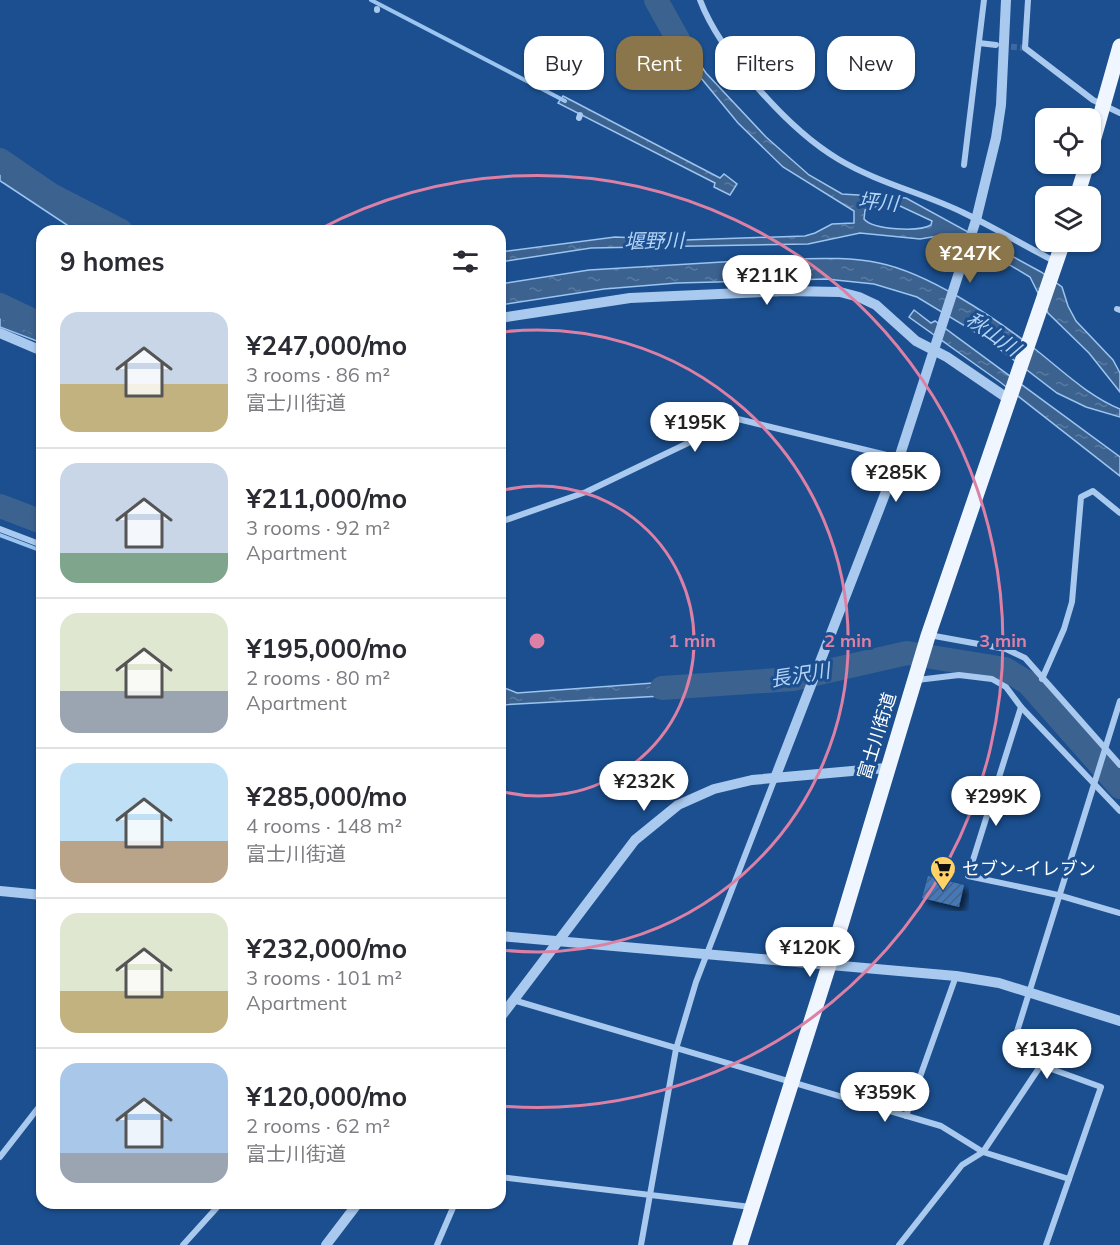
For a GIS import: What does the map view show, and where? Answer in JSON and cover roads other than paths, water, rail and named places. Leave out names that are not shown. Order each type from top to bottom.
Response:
[{"type":"main road","points":[[1101,112],[1120,46]]},
{"type":"main road","name":"富士川街道","points":[[740,1245],[829,965],[886,768],[928,636],[1060,252]]},
{"type":"street","points":[[700,0],[726,45],[758,88],[795,126],[837,159],[879,180],[925,196],[1056,262]]},
{"type":"street","points":[[964,165],[984,0]]},
{"type":"street","points":[[641,1245],[676,1049],[706,953],[899,458],[976,220],[996,138],[1001,105],[1006,0]]},
{"type":"street","points":[[1028,0],[1025,48],[1103,105],[1120,113]]},
{"type":"street","points":[[979,43],[996,45]]},
{"type":"street","points":[[506,317],[630,298],[765,292],[840,292],[876,305],[916,341],[935,345],[1011,396]]},
{"type":"street","points":[[0,333],[36,348]]},
{"type":"street","points":[[506,520],[586,492],[738,419],[899,458]]},
{"type":"street","points":[[1042,678],[1064,630],[1072,602],[1081,497],[1094,491],[1120,513]]},
{"type":"street","points":[[0,529],[36,543]]},
{"type":"street","points":[[928,636],[1006,649],[1025,658],[1120,765]]},
{"type":"street","points":[[915,680],[958,675],[992,679],[1006,687],[1021,707],[1120,811]]},
{"type":"street","points":[[1046,1245],[1101,1088],[1010,1054],[1031,993],[1058,895],[1120,701]]},
{"type":"street","points":[[1021,707],[968,876],[1058,895],[1120,913]]},
{"type":"street","points":[[506,1010],[635,840],[654,822],[678,805],[714,789],[775,778],[886,768]]},
{"type":"street","points":[[0,891],[36,894]]},
{"type":"street","points":[[506,937],[956,976],[999,983],[1120,1021]]},
{"type":"street","points":[[906,1116],[956,976]]},
{"type":"street","points":[[513,1000],[941,1126],[983,1152],[1069,1179]]},
{"type":"street","points":[[899,1245],[962,1165],[983,1152],[1041,1065]]},
{"type":"street","points":[[0,1157],[36,1111]]},
{"type":"street","points":[[506,1178],[751,1207]]},
{"type":"street","points":[[183,1245],[216,1209]]},
{"type":"street","points":[[326,1245],[353,1209]]},
{"type":"street","points":[[437,1245],[452,1209]]},
{"type":"water","points":[[657,15],[666,15],[680,36],[671,36]]},
{"type":"water","points":[[703,69],[715,83],[715,90],[722,90],[766,137],[809,175],[842,194],[906,198],[1041,272],[1062,287],[1076,321],[1113,360],[1120,373],[1120,392],[1089,353],[1048,313],[1030,277],[964,238],[950,234],[920,239],[860,233],[808,244],[591,248],[506,261],[506,251],[615,237],[685,240],[805,236],[832,224],[854,223],[854,211],[783,167],[738,123],[703,80]],"holes":[[[878,206],[900,206],[932,221],[931,225],[907,229],[877,226],[864,219],[865,210]]]},
{"type":"water","points":[[563,96],[720,178],[724,174],[737,184],[730,195],[714,187],[715,183],[558,103]]},
{"type":"water","points":[[0,163],[92,225],[67,225],[0,181]]},
{"type":"water","points":[[827,258],[853,259],[898,268],[959,297],[998,322],[1085,389],[1120,409],[1120,417],[1086,407],[1057,393],[985,338],[917,297],[874,284],[826,279],[677,283],[604,289],[506,304],[506,283],[589,270]]},
{"type":"water","points":[[914,310],[931,323],[935,321],[1120,457],[1120,476],[1000,382],[909,317]]},
{"type":"water","points":[[0,312],[36,327],[36,341],[0,327]]},
{"type":"water","points":[[694,680],[698,694],[506,705],[506,688],[517,693]]},
{"type":"waterway","points":[[371,0],[565,101]]},
{"type":"waterway","name":"坪川","points":[[656,0],[676,36]]},
{"type":"waterway","name":"堰野川","points":[[0,160],[51,195],[109,225]]},
{"type":"waterway","name":"秋山川","points":[[0,305],[36,322]]},
{"type":"waterway","name":"長沢川","points":[[0,506],[36,520]]},
{"type":"waterway","points":[[0,535],[36,549]]},
{"type":"waterway","name":"長沢川","points":[[662,688],[793,679],[907,653],[1005,669],[1028,683],[1120,787]]},
{"type":"tunnel","points":[[1002,46],[1025,48]]},
{"type":"place","name":"セブン-イレブン","points":[[943,892]]}]
